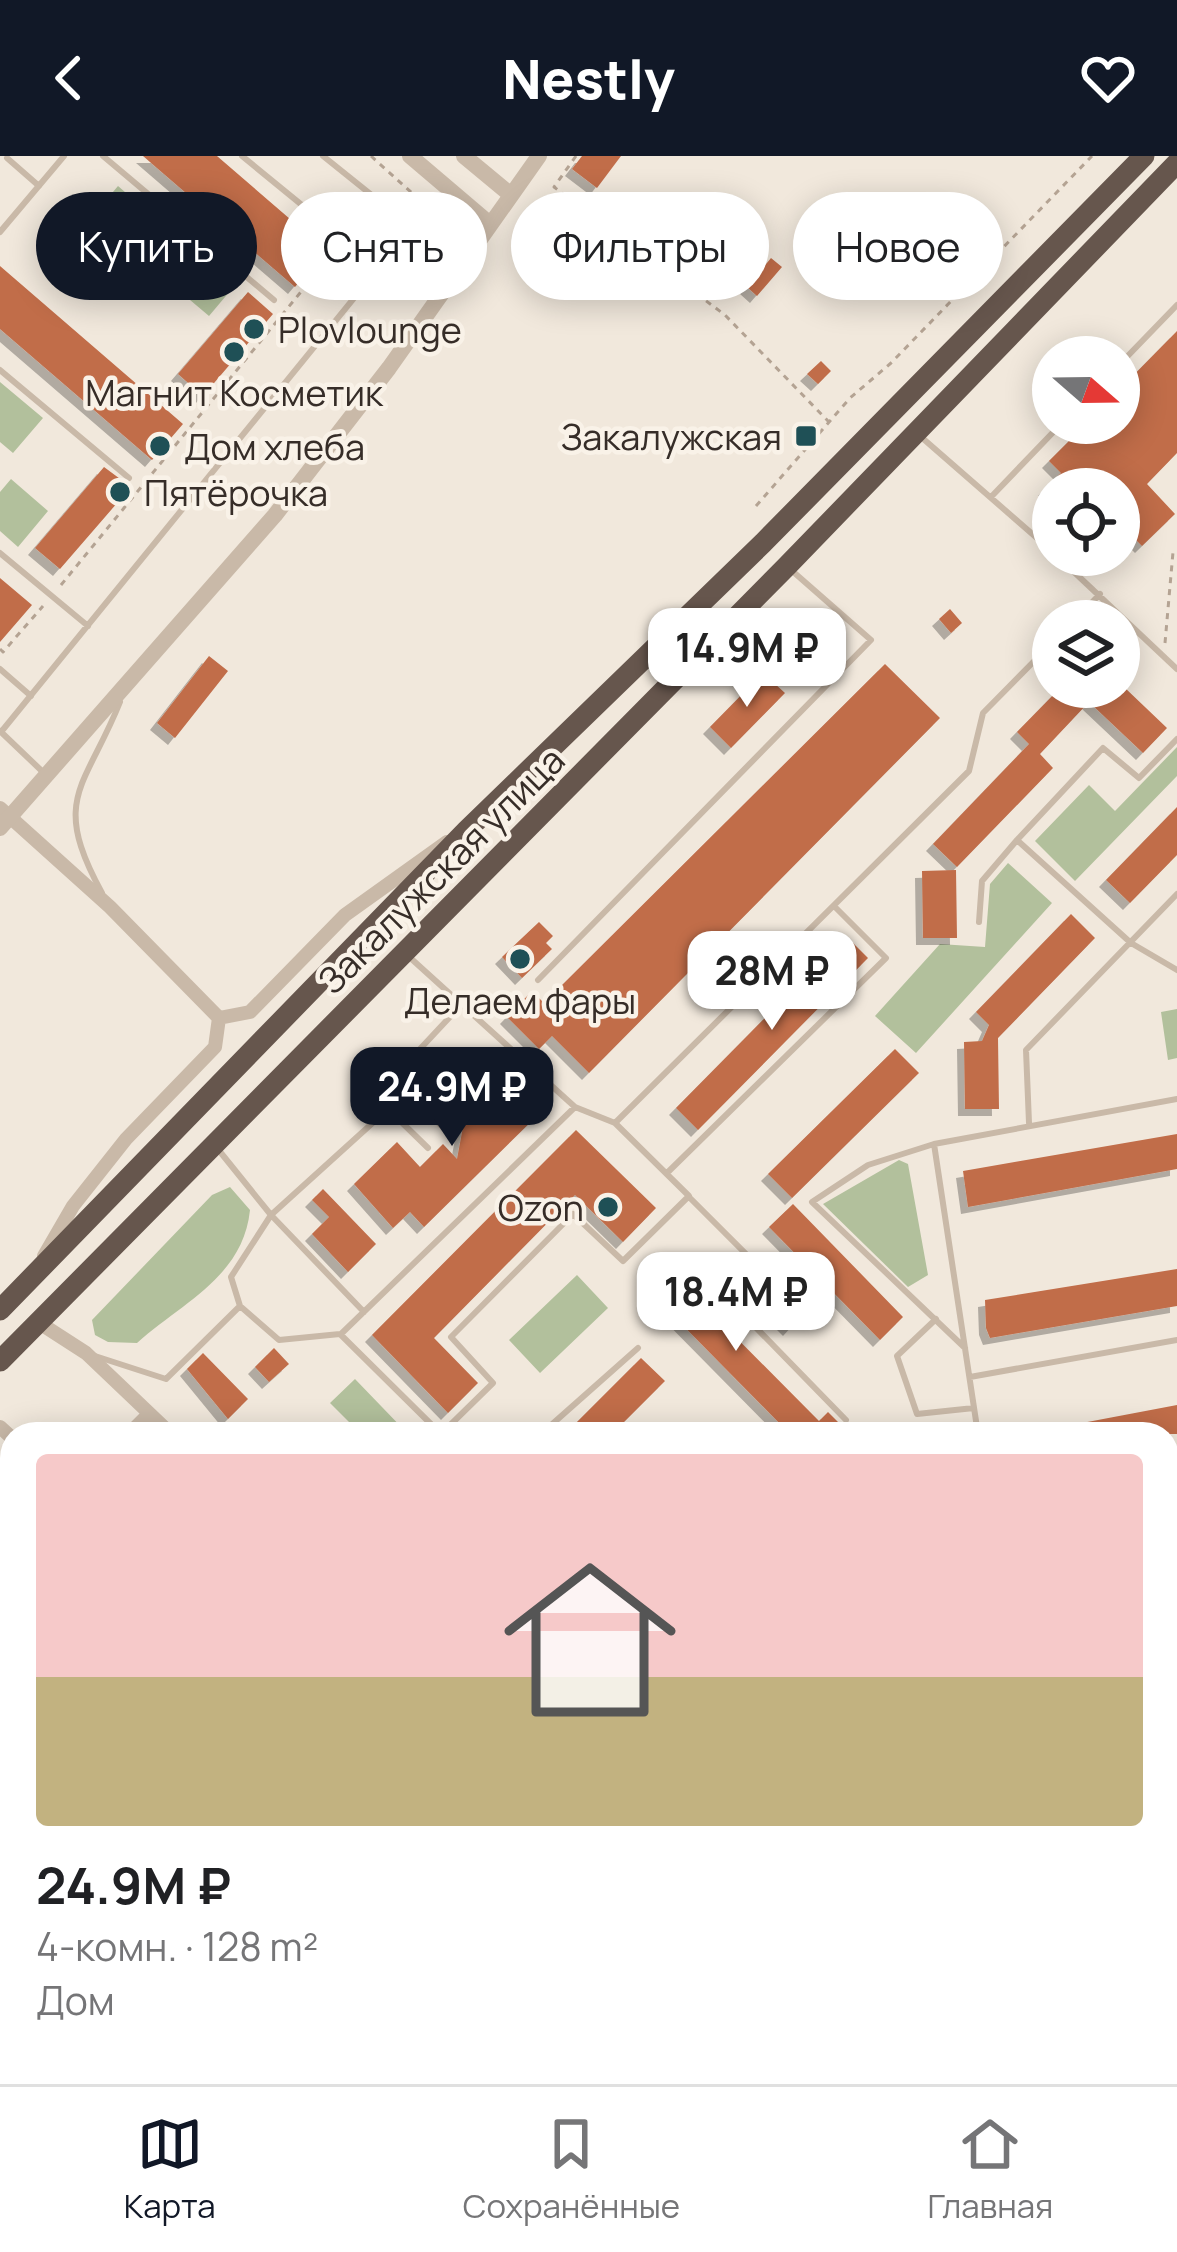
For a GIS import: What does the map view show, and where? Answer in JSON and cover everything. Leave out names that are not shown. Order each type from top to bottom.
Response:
[{"type":"highway","points":[[0,1310],[466,830],[763,543],[1142,156]]},
{"type":"highway","name":"Закалужская улица","points":[[0,1361],[787,566],[1177,163]]},
{"type":"street","points":[[410,156],[490,224]]},
{"type":"street","points":[[464,156],[511,194]]},
{"type":"street","points":[[514,192],[539,156]]},
{"type":"street","points":[[487,228],[511,196]]},
{"type":"street","points":[[219,1018],[110,907],[4,817],[48,777],[275,515],[436,300]]},
{"type":"street","points":[[219,1018],[250,1012],[345,915],[409,865],[466,830]]},
{"type":"street","points":[[31,1280],[73,1206],[126,1139],[215,1047],[219,1018]]},
{"type":"street","points":[[38,1322],[86,1353],[155,1422]]},
{"type":"street","points":[[141,1422],[147,1416]]},
{"type":"lane","points":[[0,232],[64,156]]},
{"type":"lane","points":[[103,156],[274,299]]},
{"type":"lane","points":[[242,156],[286,192]]},
{"type":"lane","points":[[323,156],[367,192]]},
{"type":"lane","points":[[7,158],[39,186]]},
{"type":"lane","points":[[48,777],[0,732],[353,300]]},
{"type":"lane","points":[[1140,343],[1177,305]]},
{"type":"lane","points":[[0,370],[130,478]]},
{"type":"lane","points":[[915,432],[1032,534]]},
{"type":"lane","points":[[991,497],[1042,444]]},
{"type":"lane","points":[[0,553],[88,626]]},
{"type":"lane","points":[[538,980],[871,640],[787,566]]},
{"type":"lane","points":[[1080,576],[1177,670]]},
{"type":"lane","points":[[1094,600],[1100,594]]},
{"type":"lane","points":[[615,1123],[969,772],[983,713],[1032,663]]},
{"type":"lane","points":[[0,669],[31,696]]},
{"type":"lane","points":[[110,907],[76,840],[73,810],[82,772],[104,741],[124,691]]},
{"type":"lane","points":[[979,922],[982,880],[1103,748],[1138,778],[1177,739]]},
{"type":"lane","points":[[1017,840],[1131,944],[1177,970]]},
{"type":"lane","points":[[1029,1124],[1026,1050],[1177,894]]},
{"type":"lane","points":[[666,1174],[886,958],[834,906]]},
{"type":"lane","points":[[406,953],[575,1107],[615,1123],[763,1271],[731,1302],[847,1420]]},
{"type":"lane","points":[[446,1130],[392,1079],[462,1004]]},
{"type":"lane","points":[[965,1348],[812,1202],[868,1165],[934,1144],[1177,1099]]},
{"type":"lane","points":[[428,1148],[388,1108],[271,1215],[231,1277],[241,1306],[279,1340],[340,1334],[575,1107]]},
{"type":"lane","points":[[934,1144],[976,1422]]},
{"type":"lane","points":[[215,1145],[271,1215],[364,1312]]},
{"type":"lane","points":[[454,1422],[494,1383],[452,1337],[573,1214],[623,1261],[689,1196]]},
{"type":"lane","points":[[86,1353],[166,1378],[241,1306]]},
{"type":"lane","points":[[936,1319],[896,1356],[917,1414],[974,1408]]},
{"type":"lane","points":[[340,1334],[430,1422]]},
{"type":"lane","points":[[970,1378],[1177,1340]]},
{"type":"lane","points":[[555,1422],[638,1348]]},
{"type":"path","points":[[576,156],[554,187],[725,315],[828,421]]},
{"type":"path","points":[[756,506],[828,421],[1092,156]]},
{"type":"path","points":[[0,649],[3,652],[52,596],[294,300]]},
{"type":"path","points":[[1164,657],[1172,552]]},
{"type":"green space","points":[[190,300],[222,300],[209,316]]},
{"type":"green space","points":[[0,382],[43,418],[13,453],[0,442]]},
{"type":"green space","points":[[11,479],[48,511],[18,547],[0,531],[0,492]]},
{"type":"green space","points":[[1177,747],[1177,776],[1075,881],[1035,841],[1089,785],[1115,811]]},
{"type":"green space","points":[[1008,863],[1052,903],[916,1053],[875,1016],[940,944],[985,947],[990,884]]},
{"type":"green space","points":[[1177,1009],[1177,1058],[1168,1060],[1161,1012]]},
{"type":"green space","points":[[899,1160],[908,1164],[928,1275],[908,1287],[823,1204]]},
{"type":"green space","points":[[230,1187],[250,1210],[245,1233],[223,1271],[137,1343],[108,1342],[95,1335],[92,1320],[212,1195]]},
{"type":"green space","points":[[577,1275],[608,1308],[540,1373],[509,1340]]},
{"type":"green space","points":[[355,1379],[396,1422],[349,1422],[330,1403]]},
{"type":"building","points":[[143,156],[217,156],[281,211],[281,275],[257,254],[257,192],[185,192]]},
{"type":"building","points":[[582,156],[621,156],[597,188],[572,169]]},
{"type":"building","points":[[769,260],[782,267],[769,282]]},
{"type":"building","points":[[0,266],[183,424],[152,460],[0,329]]},
{"type":"building","points":[[241,300],[257,300],[273,314],[203,396],[178,374]]},
{"type":"building","points":[[1177,331],[1177,453],[1147,484],[1175,514],[1142,546],[1140,468],[1056,468],[1049,461],[1066,444],[1140,444],[1140,369]]},
{"type":"building","points":[[821,361],[831,371],[818,384],[807,374]]},
{"type":"building","points":[[104,467],[131,487],[60,569],[35,548]]},
{"type":"building","points":[[0,578],[32,605],[0,642]]},
{"type":"building","points":[[950,609],[962,623],[951,633],[939,619]]},
{"type":"building","points":[[209,656],[228,671],[175,738],[157,723]]},
{"type":"building","points":[[885,664],[940,718],[589,1073],[552,1036],[539,1049],[507,1017],[532,991],[544,1003]]},
{"type":"building","points":[[763,673],[785,693],[731,748],[710,727]]},
{"type":"building","points":[[1140,702],[1167,728],[1143,753],[1095,708],[1140,708]]},
{"type":"building","points":[[1040,708],[1083,708],[1040,754],[1053,768],[957,867],[933,844],[1029,744],[1017,732]]},
{"type":"building","points":[[1177,807],[1177,855],[1130,903],[1106,880]]},
{"type":"building","points":[[956,870],[957,938],[923,938],[922,871]]},
{"type":"building","points":[[1071,914],[1095,938],[998,1038],[999,1109],[965,1109],[964,1042],[982,1041],[989,1025],[976,1012]]},
{"type":"building","points":[[539,922],[553,936],[546,943],[552,949],[522,978],[502,957]]},
{"type":"building","points":[[846,936],[868,958],[698,1130],[676,1108]]},
{"type":"building","points":[[895,1049],[919,1073],[792,1198],[768,1174]]},
{"type":"building","points":[[484,1061],[512,1091],[523,1080],[547,1106],[424,1227],[410,1212],[393,1228],[354,1184],[397,1142],[420,1167],[443,1144],[457,1159],[463,1127],[440,1102]]},
{"type":"building","points":[[576,1130],[656,1208],[623,1242],[575,1195],[434,1338],[478,1383],[448,1413],[372,1335]]},
{"type":"building","points":[[1177,1134],[1177,1169],[968,1207],[963,1171]]},
{"type":"building","points":[[323,1189],[376,1244],[348,1272],[312,1234],[329,1217],[312,1200]]},
{"type":"building","points":[[793,1204],[903,1317],[880,1340],[769,1227]]},
{"type":"building","points":[[678,1257],[697,1277],[686,1287],[819,1421],[828,1412],[838,1422],[778,1422],[646,1288]]},
{"type":"building","points":[[1177,1269],[1177,1306],[990,1338],[986,1328],[985,1300]]},
{"type":"building","points":[[785,1300],[801,1317],[790,1329],[773,1312]]},
{"type":"building","points":[[274,1348],[289,1364],[269,1382],[255,1367]]},
{"type":"building","points":[[203,1353],[248,1399],[228,1419],[187,1369]]},
{"type":"building","points":[[641,1358],[665,1381],[624,1422],[577,1422]]},
{"type":"building","points":[[1177,1405],[1177,1422],[1087,1422]]},
{"type":"place","name":"Plovlounge","points":[[254,329]]},
{"type":"place","name":"Магнит Косметик","points":[[234,352]]},
{"type":"place","name":"Закалужская","points":[[806,436]]},
{"type":"place","name":"Дом хлеба","points":[[160,446]]},
{"type":"place","name":"Пятёрочка","points":[[120,492]]},
{"type":"place","name":"Делаем фары","points":[[520,959]]},
{"type":"place","name":"Ozon","points":[[608,1207]]}]
